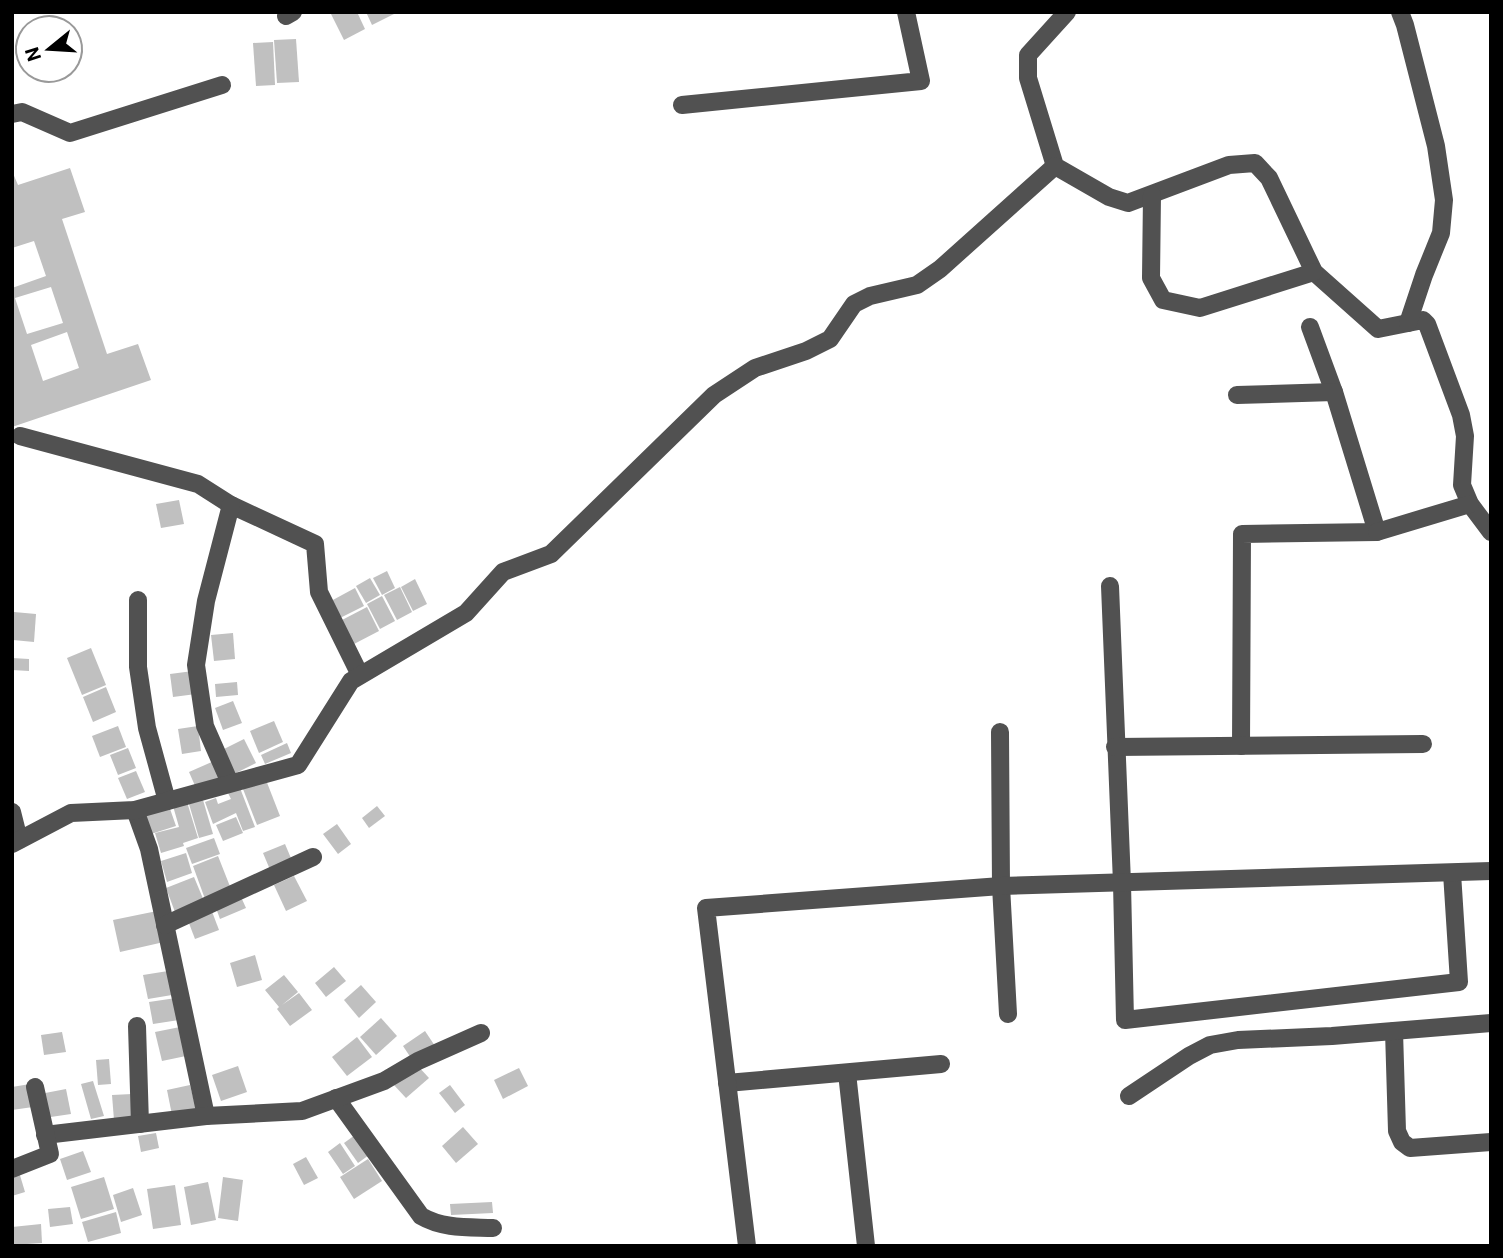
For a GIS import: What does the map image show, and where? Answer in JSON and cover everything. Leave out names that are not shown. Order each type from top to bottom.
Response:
[{"type":"street","points":[[681,106],[921,81],[906,12]]},
{"type":"street","points":[[1067,12],[1028,55],[1028,78],[1055,166],[1109,197],[1128,203],[1230,165],[1255,163],[1269,177],[1314,272],[1378,329],[1423,320],[1427,324],[1461,415],[1465,436],[1462,485],[1470,504],[1491,532]]},
{"type":"street","points":[[1400,12],[1436,146],[1444,200],[1441,233],[1408,323]]},
{"type":"street","points":[[12,114],[22,112],[70,133],[222,85]]},
{"type":"street","points":[[12,812],[16,842],[71,813],[135,810],[298,765],[351,681],[466,613],[503,572],[551,554],[714,396],[755,368],[806,351],[830,339],[854,304],[870,296],[917,285],[940,269],[1055,166]]},
{"type":"street","points":[[1152,195],[1151,278],[1163,300],[1200,308],[1314,272]]},
{"type":"street","points":[[1310,327],[1334,392],[1377,533]]},
{"type":"street","points":[[1237,395],[1334,392]]},
{"type":"street","points":[[20,436],[198,484],[231,505],[315,544],[319,592],[360,675]]},
{"type":"street","points":[[1241,746],[1242,534],[1377,533],[1470,504]]},
{"type":"street","points":[[230,783],[205,726],[196,664],[206,601],[231,505]]},
{"type":"street","points":[[1110,586],[1125,1020],[1459,982],[1452,873]]},
{"type":"street","points":[[138,600],[138,667],[147,728],[167,801]]},
{"type":"street","points":[[1000,732],[1001,886],[1008,1014]]},
{"type":"street","points":[[1115,747],[1423,744]]},
{"type":"street","points":[[135,810],[149,849],[206,1116]]},
{"type":"street","points":[[165,925],[313,857]]},
{"type":"street","points":[[747,1246],[706,908],[1001,886],[1491,871]]},
{"type":"street","points":[[1129,1096],[1210,1045],[1238,1040],[1491,1024]]},
{"type":"street","points":[[136,1026],[140,1124]]},
{"type":"street","points":[[1394,1031],[1397,1131],[1402,1143],[1410,1148],[1491,1142]]},
{"type":"street","points":[[45,1135],[206,1116],[302,1111],[384,1081],[418,1061],[481,1033]]},
{"type":"street","points":[[727,1083],[940,1065]]},
{"type":"street","points":[[847,1073],[866,1246]]},
{"type":"street","points":[[12,1169],[50,1154],[35,1087]]},
{"type":"street","points":[[336,1098],[421,1216],[444,1226],[493,1228]]},
{"type":"building","points":[[330,12],[357,12],[365,29],[344,40]]},
{"type":"building","points":[[366,12],[393,12],[394,14],[372,25]]},
{"type":"building","points":[[296,39],[299,82],[277,83],[274,40]]},
{"type":"building","points":[[273,42],[275,85],[256,86],[253,43]]},
{"type":"building","points":[[70,168],[85,212],[62,219],[107,354],[138,344],[151,380],[12,427],[12,288],[46,276],[34,241],[12,248],[12,171],[18,185]],"holes":[[[51,287],[63,323],[27,334],[15,298]],[[67,332],[79,368],[43,381],[31,345]]]},
{"type":"building","points":[[179,500],[184,524],[161,528],[156,504]]},
{"type":"building","points":[[387,571],[395,588],[382,595],[373,578]]},
{"type":"building","points":[[370,578],[380,595],[366,603],[356,586]]},
{"type":"building","points":[[415,579],[427,604],[413,611],[401,587]]},
{"type":"building","points":[[400,587],[412,612],[397,620],[384,595]]},
{"type":"building","points":[[355,588],[364,606],[340,618],[331,601]]},
{"type":"building","points":[[382,596],[395,621],[380,629],[367,604]]},
{"type":"building","points":[[367,607],[379,631],[354,644],[342,620]]},
{"type":"building","points":[[14,612],[36,614],[34,642],[13,640]]},
{"type":"building","points":[[233,633],[235,659],[214,661],[211,635]]},
{"type":"building","points":[[91,648],[106,685],[82,695],[67,658]]},
{"type":"building","points":[[12,658],[29,659],[29,671],[12,670]]},
{"type":"building","points":[[193,671],[196,694],[173,697],[170,674]]},
{"type":"building","points":[[237,682],[238,695],[216,697],[215,684]]},
{"type":"building","points":[[106,687],[116,712],[93,722],[83,697]]},
{"type":"building","points":[[233,701],[242,723],[223,730],[215,708]]},
{"type":"building","points":[[274,721],[283,742],[259,753],[250,731]]},
{"type":"building","points":[[118,726],[126,747],[100,757],[92,736]]},
{"type":"building","points":[[198,726],[201,751],[182,754],[178,729]]},
{"type":"building","points":[[244,739],[256,763],[232,775],[220,751]]},
{"type":"building","points":[[287,743],[291,753],[265,764],[261,755]]},
{"type":"building","points":[[128,748],[136,768],[118,775],[110,755]]},
{"type":"building","points":[[214,761],[221,778],[196,788],[189,772]]},
{"type":"building","points":[[136,771],[145,792],[127,799],[118,778]]},
{"type":"building","points":[[266,780],[280,816],[257,825],[243,789]]},
{"type":"building","points":[[240,788],[255,827],[243,831],[236,813],[213,824],[205,802],[216,798],[218,804],[231,799],[228,793]]},
{"type":"building","points":[[203,800],[213,834],[199,838],[189,804]]},
{"type":"building","points":[[187,802],[198,838],[183,843],[184,846],[161,853],[155,833],[179,827],[173,806]]},
{"type":"building","points":[[169,806],[176,826],[151,834],[144,814]]},
{"type":"building","points":[[377,806],[385,816],[369,828],[362,818]]},
{"type":"building","points":[[236,817],[243,833],[223,841],[216,825]]},
{"type":"building","points":[[337,824],[351,844],[338,854],[323,834]]},
{"type":"building","points":[[214,838],[220,854],[192,864],[186,848]]},
{"type":"building","points":[[285,844],[293,863],[271,872],[263,853]]},
{"type":"building","points":[[186,853],[192,873],[167,882],[161,861]]},
{"type":"building","points":[[218,856],[231,889],[205,899],[193,866]]},
{"type":"building","points":[[294,876],[307,901],[286,911],[274,885]]},
{"type":"building","points":[[194,877],[204,901],[175,912],[166,888]]},
{"type":"building","points":[[241,897],[246,908],[220,919],[216,908]]},
{"type":"building","points":[[211,909],[219,930],[195,939],[187,918]]},
{"type":"building","points":[[157,911],[164,942],[120,952],[113,920]]},
{"type":"building","points":[[255,955],[262,980],[237,987],[230,963]]},
{"type":"building","points":[[334,967],[346,981],[326,997],[315,983]]},
{"type":"building","points":[[168,971],[172,995],[148,999],[143,975]]},
{"type":"building","points":[[284,975],[298,992],[282,1005],[299,993],[312,1010],[290,1026],[265,990]]},
{"type":"building","points":[[361,985],[376,1002],[359,1018],[344,1000]]},
{"type":"building","points":[[176,998],[179,1020],[153,1024],[149,1002]]},
{"type":"building","points":[[381,1018],[397,1036],[376,1055],[360,1037]]},
{"type":"building","points":[[180,1027],[186,1056],[162,1061],[155,1032]]},
{"type":"building","points":[[425,1031],[435,1046],[413,1061],[403,1046]]},
{"type":"building","points":[[62,1032],[66,1052],[44,1055],[41,1035]]},
{"type":"building","points":[[357,1037],[372,1057],[347,1076],[332,1057]]},
{"type":"building","points":[[109,1059],[111,1084],[98,1085],[96,1060]]},
{"type":"building","points":[[416,1064],[429,1078],[406,1098],[393,1084]]},
{"type":"building","points":[[238,1066],[247,1092],[221,1101],[212,1075]]},
{"type":"building","points":[[519,1068],[528,1086],[503,1099],[494,1080]]},
{"type":"building","points":[[93,1081],[104,1116],[91,1119],[81,1084]]},
{"type":"building","points":[[30,1084],[33,1107],[12,1110],[12,1087]]},
{"type":"building","points":[[190,1085],[196,1109],[172,1115],[167,1090]]},
{"type":"building","points":[[450,1085],[465,1105],[455,1113],[439,1093]]},
{"type":"building","points":[[66,1089],[71,1114],[44,1118],[40,1094]]},
{"type":"building","points":[[132,1094],[134,1119],[114,1120],[112,1095]]},
{"type":"building","points":[[463,1127],[478,1144],[456,1163],[442,1146]]},
{"type":"building","points":[[156,1133],[159,1148],[141,1152],[138,1136]]},
{"type":"building","points":[[355,1135],[369,1155],[358,1163],[344,1143]]},
{"type":"building","points":[[340,1143],[355,1166],[343,1174],[328,1152]]},
{"type":"building","points":[[83,1151],[91,1172],[67,1180],[60,1159]]},
{"type":"building","points":[[306,1157],[318,1178],[304,1185],[293,1164]]},
{"type":"building","points":[[368,1159],[382,1181],[354,1199],[340,1177]]},
{"type":"building","points":[[19,1172],[25,1192],[12,1196],[12,1174]]},
{"type":"building","points":[[104,1177],[114,1209],[81,1219],[71,1187]]},
{"type":"building","points":[[223,1177],[243,1180],[238,1221],[218,1218]]},
{"type":"building","points":[[208,1182],[216,1220],[191,1225],[184,1187]]},
{"type":"building","points":[[175,1185],[181,1225],[153,1229],[147,1189]]},
{"type":"building","points":[[133,1188],[142,1215],[121,1222],[113,1195]]},
{"type":"building","points":[[492,1202],[493,1213],[451,1215],[450,1204]]},
{"type":"building","points":[[70,1207],[73,1224],[50,1227],[48,1209]]},
{"type":"building","points":[[116,1212],[121,1233],[88,1242],[82,1222]]},
{"type":"building","points":[[41,1224],[42,1243],[12,1245],[12,1227]]}]
